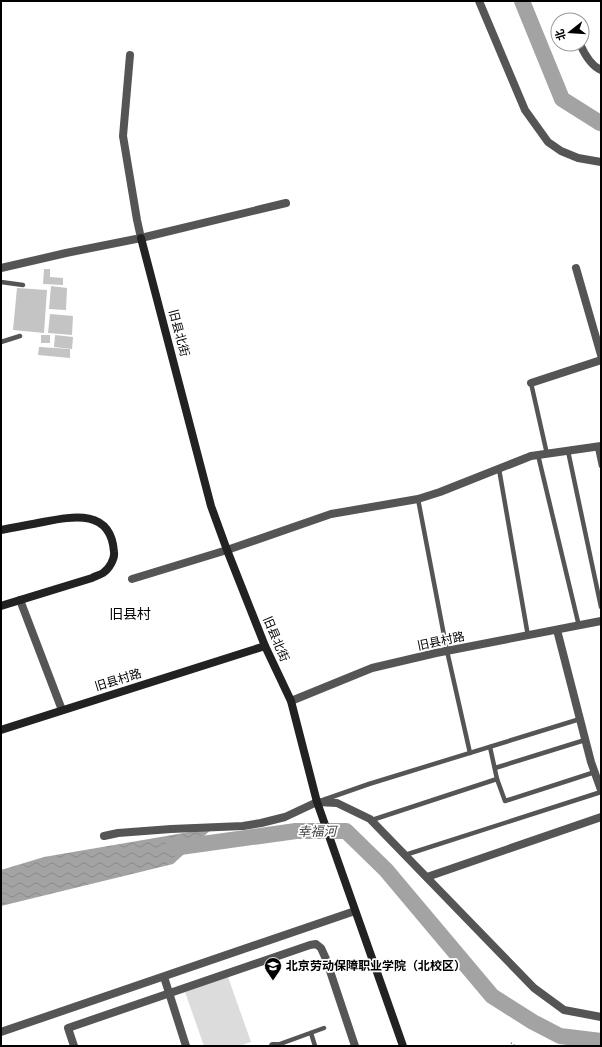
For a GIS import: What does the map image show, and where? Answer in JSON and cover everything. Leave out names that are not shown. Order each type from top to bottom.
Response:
[{"type":"street","points":[[479,1],[524,110],[548,142],[561,151],[578,158],[601,162]]},
{"type":"street","points":[[584,52],[596,68],[601,70]]},
{"type":"street","points":[[130,55],[123,136],[141,238]]},
{"type":"street","points":[[1,268],[141,238],[286,203]]},
{"type":"street","name":"旧县北街","points":[[141,238],[211,506],[264,646],[291,701],[317,802],[403,1046]]},
{"type":"street","points":[[576,268],[601,355]]},
{"type":"street","points":[[531,383],[601,360]]},
{"type":"street","points":[[132,579],[227,550],[330,514],[418,499],[440,492],[531,456],[599,446]]},
{"type":"street","points":[[1,530],[59,519],[74,517],[87,518],[98,522],[108,530],[113,541],[114,555],[110,565],[103,573],[92,578],[1,606]]},
{"type":"street","points":[[20,600],[62,710]]},
{"type":"street","name":"旧县村路","points":[[291,701],[372,668],[447,651],[601,621]]},
{"type":"street","points":[[557,630],[591,762],[601,791]]},
{"type":"street","name":"旧县村路","points":[[1,730],[264,646]]},
{"type":"street","points":[[104,836],[118,833],[171,829],[242,826],[285,817],[317,802],[337,803],[370,818],[534,988],[564,1010],[601,1017]]},
{"type":"street","points":[[427,877],[601,817]]},
{"type":"street","points":[[1,1032],[355,911]]},
{"type":"street","points":[[74,1046],[68,1028],[316,944],[322,948],[356,1046]]},
{"type":"street","points":[[164,977],[186,1046]]},
{"type":"lane","points":[[1,282],[23,285]]},
{"type":"lane","points":[[1,342],[20,336]]},
{"type":"lane","points":[[531,383],[547,454]]},
{"type":"lane","points":[[599,446],[601,466]]},
{"type":"lane","points":[[568,451],[601,607]]},
{"type":"lane","points":[[538,455],[579,626]]},
{"type":"lane","points":[[500,469],[528,636]]},
{"type":"lane","points":[[418,499],[447,651],[470,753]]},
{"type":"lane","points":[[317,802],[369,784],[580,719]]},
{"type":"lane","points":[[495,768],[585,740]]},
{"type":"lane","points":[[490,747],[497,779],[505,801],[595,772]]},
{"type":"lane","points":[[372,820],[497,779]]},
{"type":"lane","points":[[405,855],[601,791]]},
{"type":"lane","points":[[276,1046],[324,1028]]},
{"type":"lane","points":[[311,1033],[316,1046]]},
{"type":"path","points":[[510,1043],[516,1046]]},
{"type":"shaded area","points":[[228,977],[251,1042],[239,1046],[204,1046],[185,992]]},
{"type":"water","points":[[213,828],[173,864],[1,906],[1,870],[44,857]]},
{"type":"building","points":[[44,269],[50,269],[50,277],[63,278],[63,285],[43,284]]},
{"type":"building","points":[[51,286],[67,288],[66,310],[49,309]]},
{"type":"building","points":[[17,288],[47,290],[44,333],[13,330]]},
{"type":"building","points":[[50,314],[73,316],[72,335],[48,333]]},
{"type":"building","points":[[41,335],[50,335],[50,343],[41,343]]},
{"type":"building","points":[[55,335],[73,337],[72,349],[54,347]]},
{"type":"building","points":[[39,347],[70,349],[70,358],[38,355]]},
{"type":"waterway","name":"幸福河","points":[[522,1],[562,99],[600,123],[601,122]]},
{"type":"waterway","name":"幸福河","points":[[173,848],[296,831],[346,831],[386,870],[492,996],[533,1022],[560,1036],[601,1041]]},
{"type":"place","name":"北京劳动保障职业学院（北校区）","points":[[273,981]]},
{"type":"district","name":"旧县村","points":[[130,614]]}]
